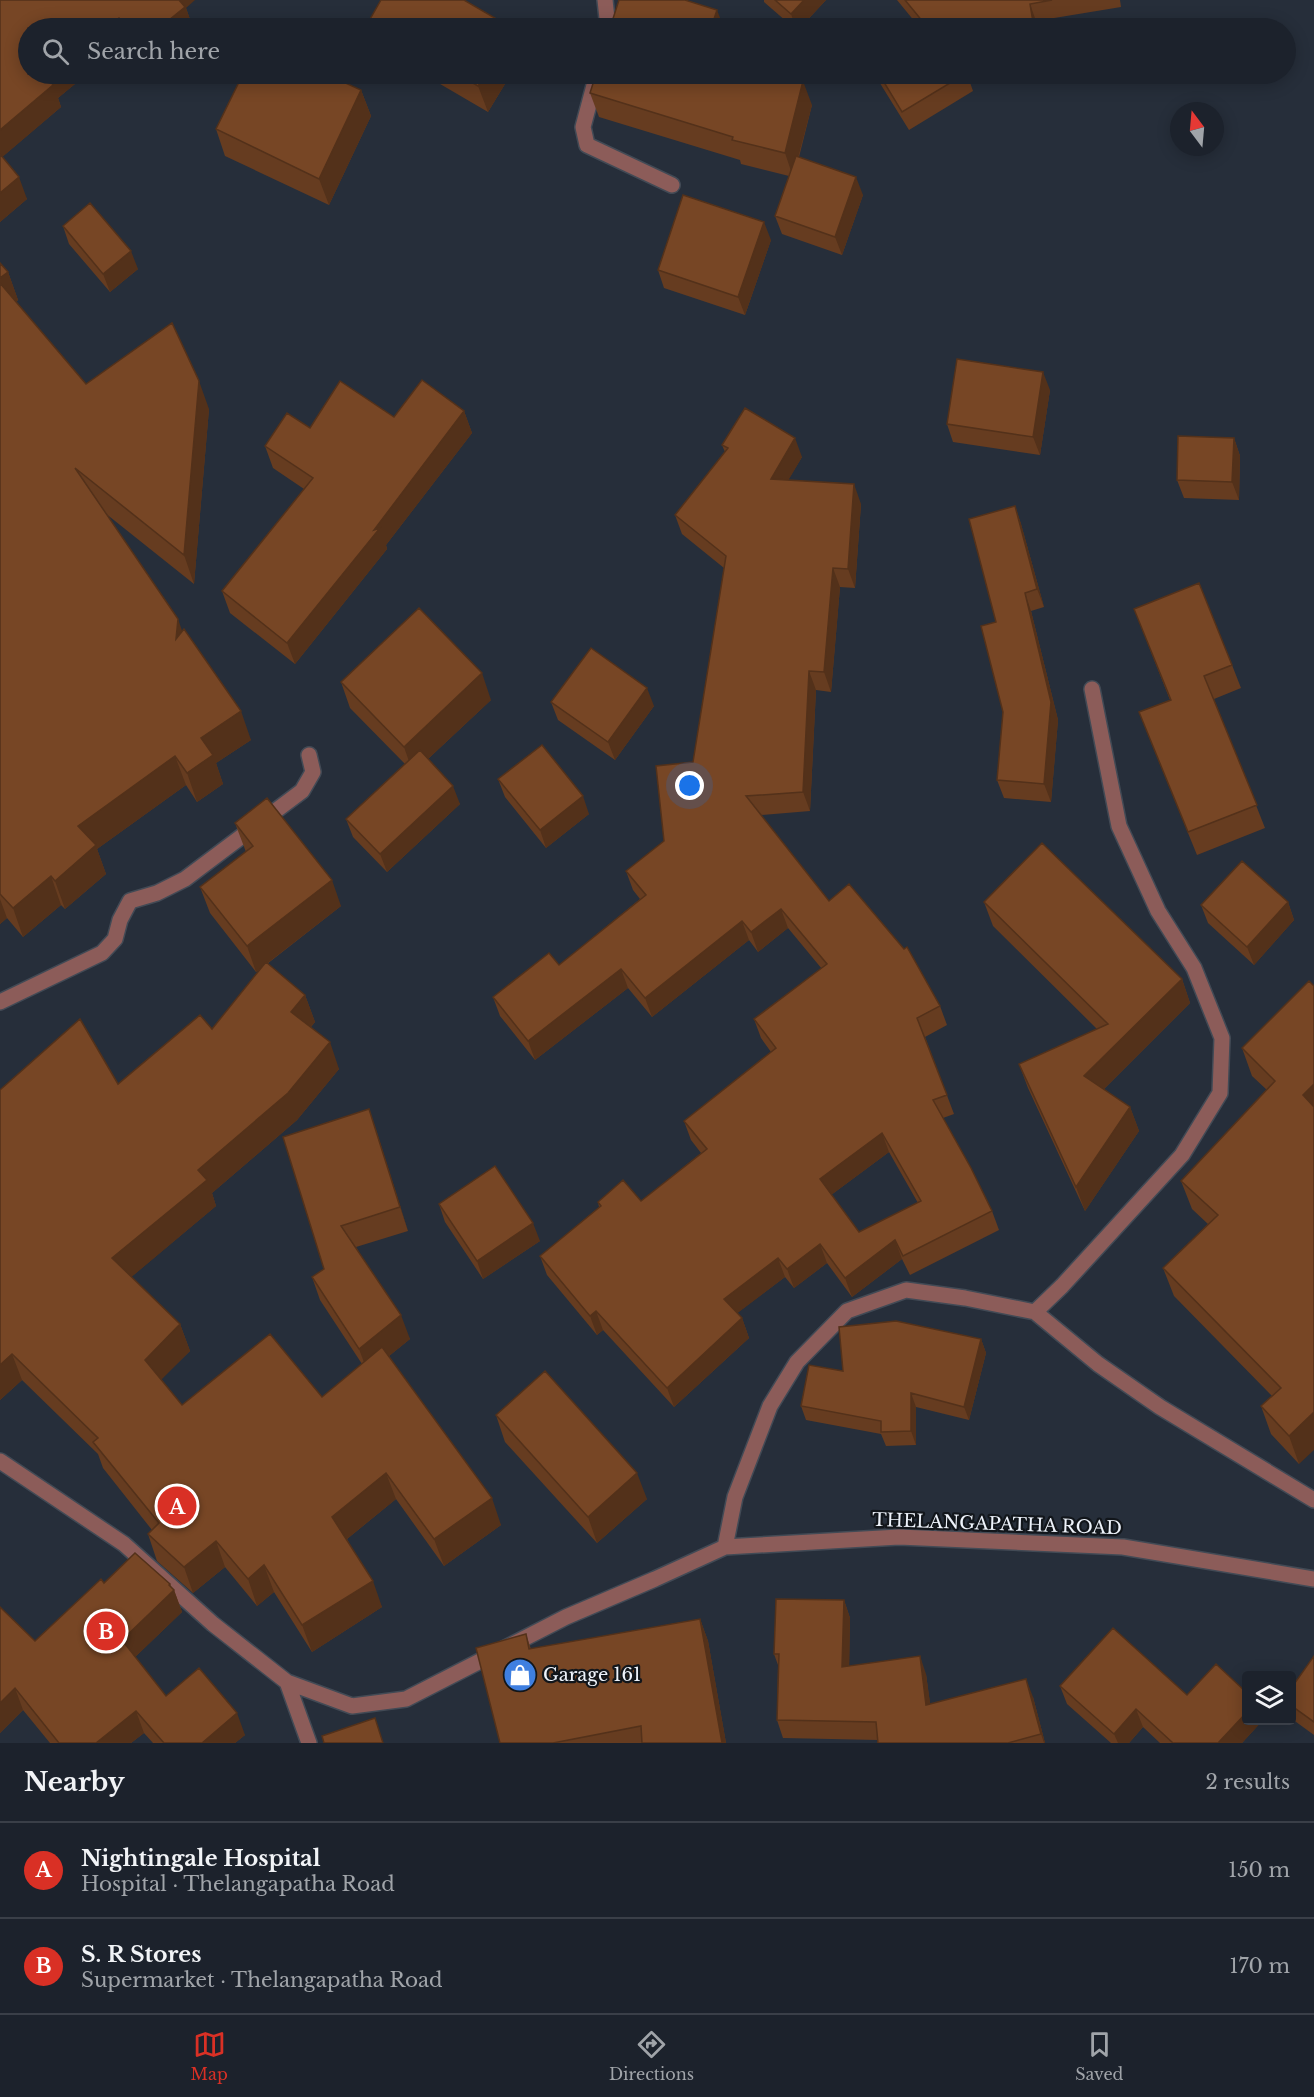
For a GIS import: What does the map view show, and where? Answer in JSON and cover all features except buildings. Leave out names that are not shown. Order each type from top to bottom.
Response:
[{"type":"street","points":[[605,0],[607,18]]},
{"type":"street","points":[[594,84],[583,127],[587,145],[672,185]]},
{"type":"street","points":[[1035,1312],[1062,1286],[1182,1155],[1220,1093],[1222,1038],[1194,968],[1158,911],[1119,826],[1092,689]]},
{"type":"street","points":[[0,1002],[102,952],[115,939],[120,920],[129,901],[157,893],[185,879],[302,791],[313,772],[309,755]]},
{"type":"street","points":[[725,1547],[735,1497],[770,1406],[797,1362],[847,1311],[906,1290],[965,1298],[1035,1312],[1098,1364],[1160,1407],[1314,1500]]},
{"type":"street","name":"THELANGAPATHA ROAD","points":[[0,1461],[124,1544],[213,1624],[287,1682],[352,1706],[406,1699],[566,1617],[725,1547],[899,1537],[1123,1547],[1314,1579]]},
{"type":"street","points":[[287,1682],[309,1743]]},
{"type":"place","name":"Nightingale Hospital","points":[[177,1506]]},
{"type":"place","name":"S. R Stores","points":[[106,1631]]},
{"type":"place","name":"Garage 161","points":[[520,1675]]}]
